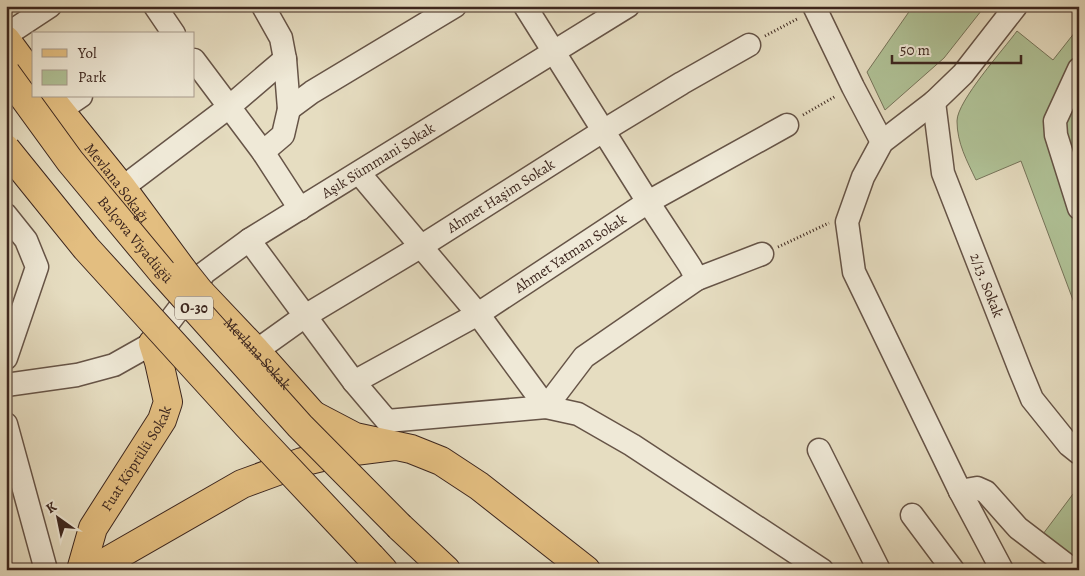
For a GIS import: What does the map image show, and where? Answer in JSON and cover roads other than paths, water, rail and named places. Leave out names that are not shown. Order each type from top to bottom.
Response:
[{"type":"main road","points":[[6,40],[32,75]]},
{"type":"main road","name":"Balçova Viyadüğü","points":[[6,73],[70,160],[163,273],[300,426],[400,527],[446,570]]},
{"type":"main road","name":"Mevlana Sokağı","points":[[63,101],[122,188],[192,282]]},
{"type":"main road","name":"O-30","points":[[6,149],[86,248],[377,564]]},
{"type":"main road","name":"Mevlana Sokak","points":[[192,282],[313,415],[354,437],[394,446]]},
{"type":"main road","name":"Fuat Köprülü Sokak","points":[[81,570],[92,528],[162,420],[168,402],[153,343]]},
{"type":"main road","points":[[92,570],[242,484],[302,462],[339,453],[394,446],[412,449],[441,461],[479,486],[586,570]]},
{"type":"street","points":[[6,35],[50,6]]},
{"type":"street","points":[[155,6],[172,32]]},
{"type":"street","points":[[289,109],[312,92],[455,6]]},
{"type":"street","points":[[525,6],[697,279]]},
{"type":"street","name":"Aşık Sümmani Sokak","points":[[153,343],[204,273],[249,240],[628,6]]},
{"type":"street","points":[[1002,570],[960,491],[854,272],[847,222],[863,177],[882,142],[934,102],[963,74],[1016,6]]},
{"type":"street","points":[[263,152],[283,135],[289,109],[285,59],[281,38],[268,8]]},
{"type":"street","points":[[814,8],[882,142]]},
{"type":"street","name":"Ahmet Haşim Sokak","points":[[256,351],[305,316],[603,131],[682,82],[749,45]]},
{"type":"street","points":[[122,188],[230,107],[285,59]]},
{"type":"street","points":[[195,61],[263,152],[300,210]]},
{"type":"street","points":[[1079,69],[1055,121],[1056,136],[1079,208]]},
{"type":"street","name":"2/13. Sokak","points":[[934,102],[943,173],[1020,370],[1032,399],[1069,445],[1079,453]]},
{"type":"street","name":"Ahmet Yatman Sokak","points":[[354,382],[478,314],[648,202],[787,124]]},
{"type":"street","points":[[359,173],[478,314],[546,407]]},
{"type":"street","points":[[6,215],[26,240],[37,267],[6,358]]},
{"type":"street","points":[[249,240],[354,382],[386,421],[546,407],[578,414],[632,445],[822,570]]},
{"type":"street","points":[[546,407],[584,357],[697,279],[762,254]]},
{"type":"street","points":[[6,385],[77,375],[114,366],[153,343]]},
{"type":"street","points":[[6,424],[46,570]]},
{"type":"street","points":[[819,450],[879,570]]},
{"type":"street","points":[[960,491],[977,488],[986,492],[1018,528],[1073,570]]},
{"type":"street","points":[[912,515],[953,570]]}]
